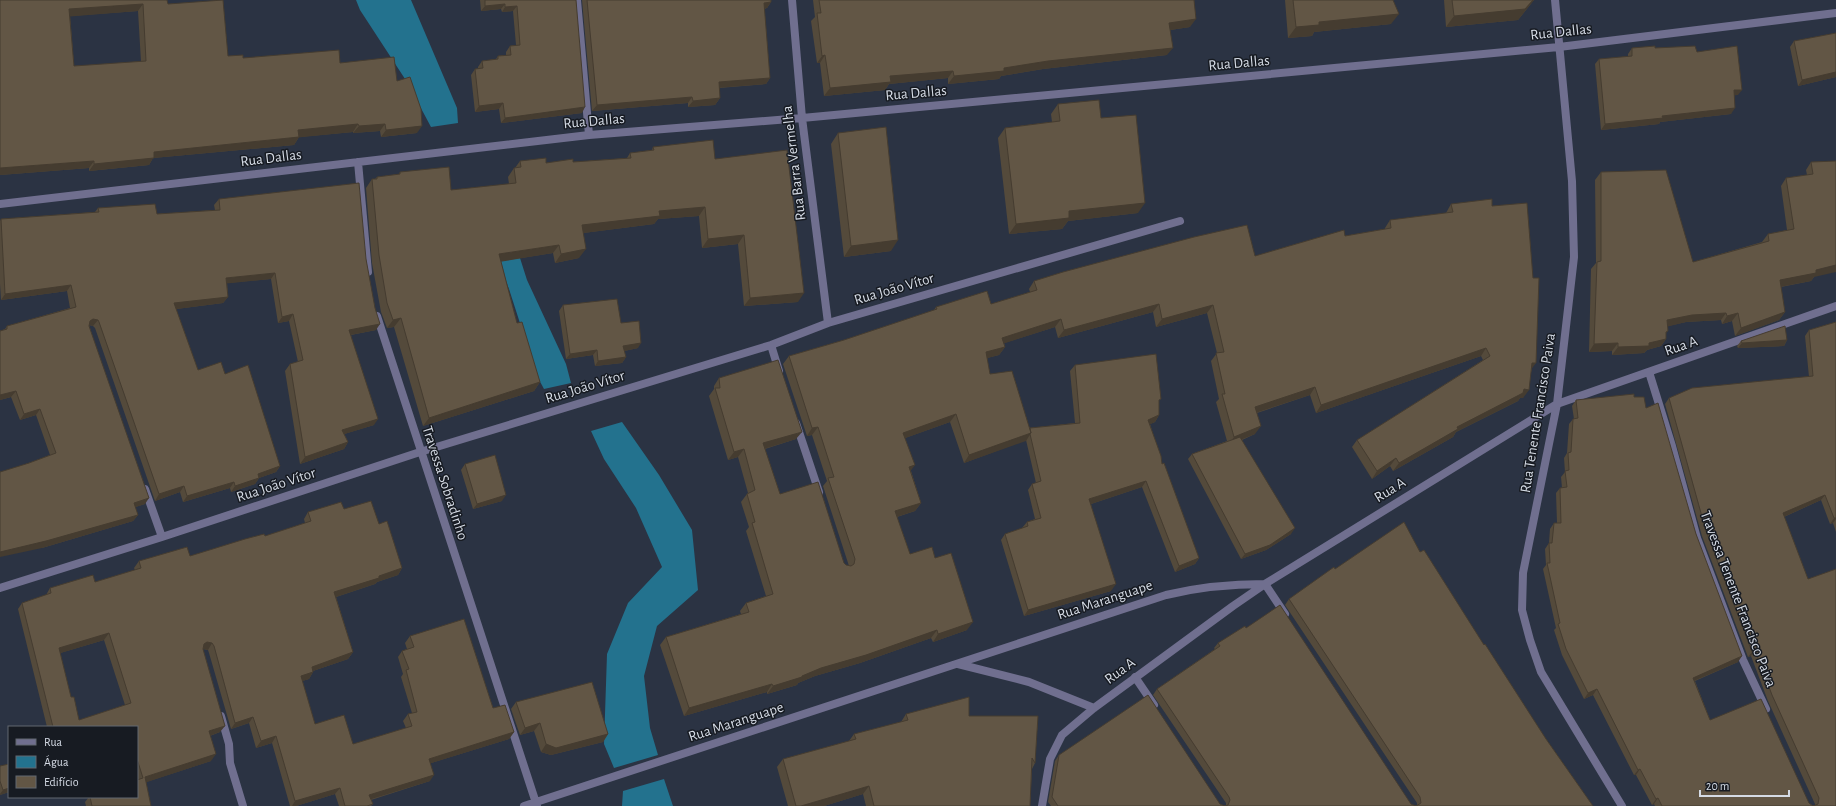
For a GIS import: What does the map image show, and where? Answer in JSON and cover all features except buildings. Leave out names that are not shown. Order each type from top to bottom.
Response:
[{"type":"street","points":[[577,0],[589,135]]},
{"type":"street","name":"Rua Barra Vermelha","points":[[792,0],[802,118],[828,323]]},
{"type":"street","name":"Rua Tenente Francisco Paiva","points":[[1555,0],[1572,181],[1574,257],[1557,404],[1523,573],[1522,610],[1541,672],[1622,806]]},
{"type":"street","name":"Rua Dallas","points":[[0,204],[589,135],[802,118],[1559,47],[1836,13]]},
{"type":"street","points":[[358,162],[369,278]]},
{"type":"street","name":"Rua João Vítor","points":[[0,588],[162,537],[420,452],[771,345],[828,323],[1180,221]]},
{"type":"street","name":"Travessa Sobradinho","points":[[374,306],[420,452],[536,804]]},
{"type":"street","name":"Rua A","points":[[1042,806],[1050,759],[1062,735],[1094,708],[1135,677],[1265,584],[1557,404],[1836,306]]},
{"type":"street","points":[[771,345],[783,382]]},
{"type":"street","name":"Travessa Tenente Francisco Paiva","points":[[1650,372],[1697,538],[1743,660],[1769,715]]},
{"type":"street","points":[[793,412],[822,502]]},
{"type":"street","points":[[141,478],[162,537]]},
{"type":"street","name":"Rua Maranguape","points":[[524,806],[536,804],[1166,595],[1195,588],[1227,584],[1265,584]]},
{"type":"street","points":[[1265,584],[1291,623]]},
{"type":"street","points":[[957,664],[1029,682],[1094,708]]},
{"type":"street","points":[[1135,677],[1157,709]]},
{"type":"street","points":[[219,707],[229,744],[230,763],[243,806]]},
{"type":"water","points":[[356,0],[411,0],[457,108],[458,123],[431,127],[407,82],[360,10]]},
{"type":"water","points":[[487,233],[513,236],[527,280],[566,364],[571,383],[544,389],[537,376],[509,289]]},
{"type":"water","points":[[622,422],[659,475],[692,530],[698,590],[657,626],[644,676],[650,728],[658,755],[614,768],[604,744],[607,654],[628,603],[662,567],[636,508],[604,459],[591,431]]},
{"type":"water","points":[[664,779],[673,806],[622,806],[623,791]]}]
